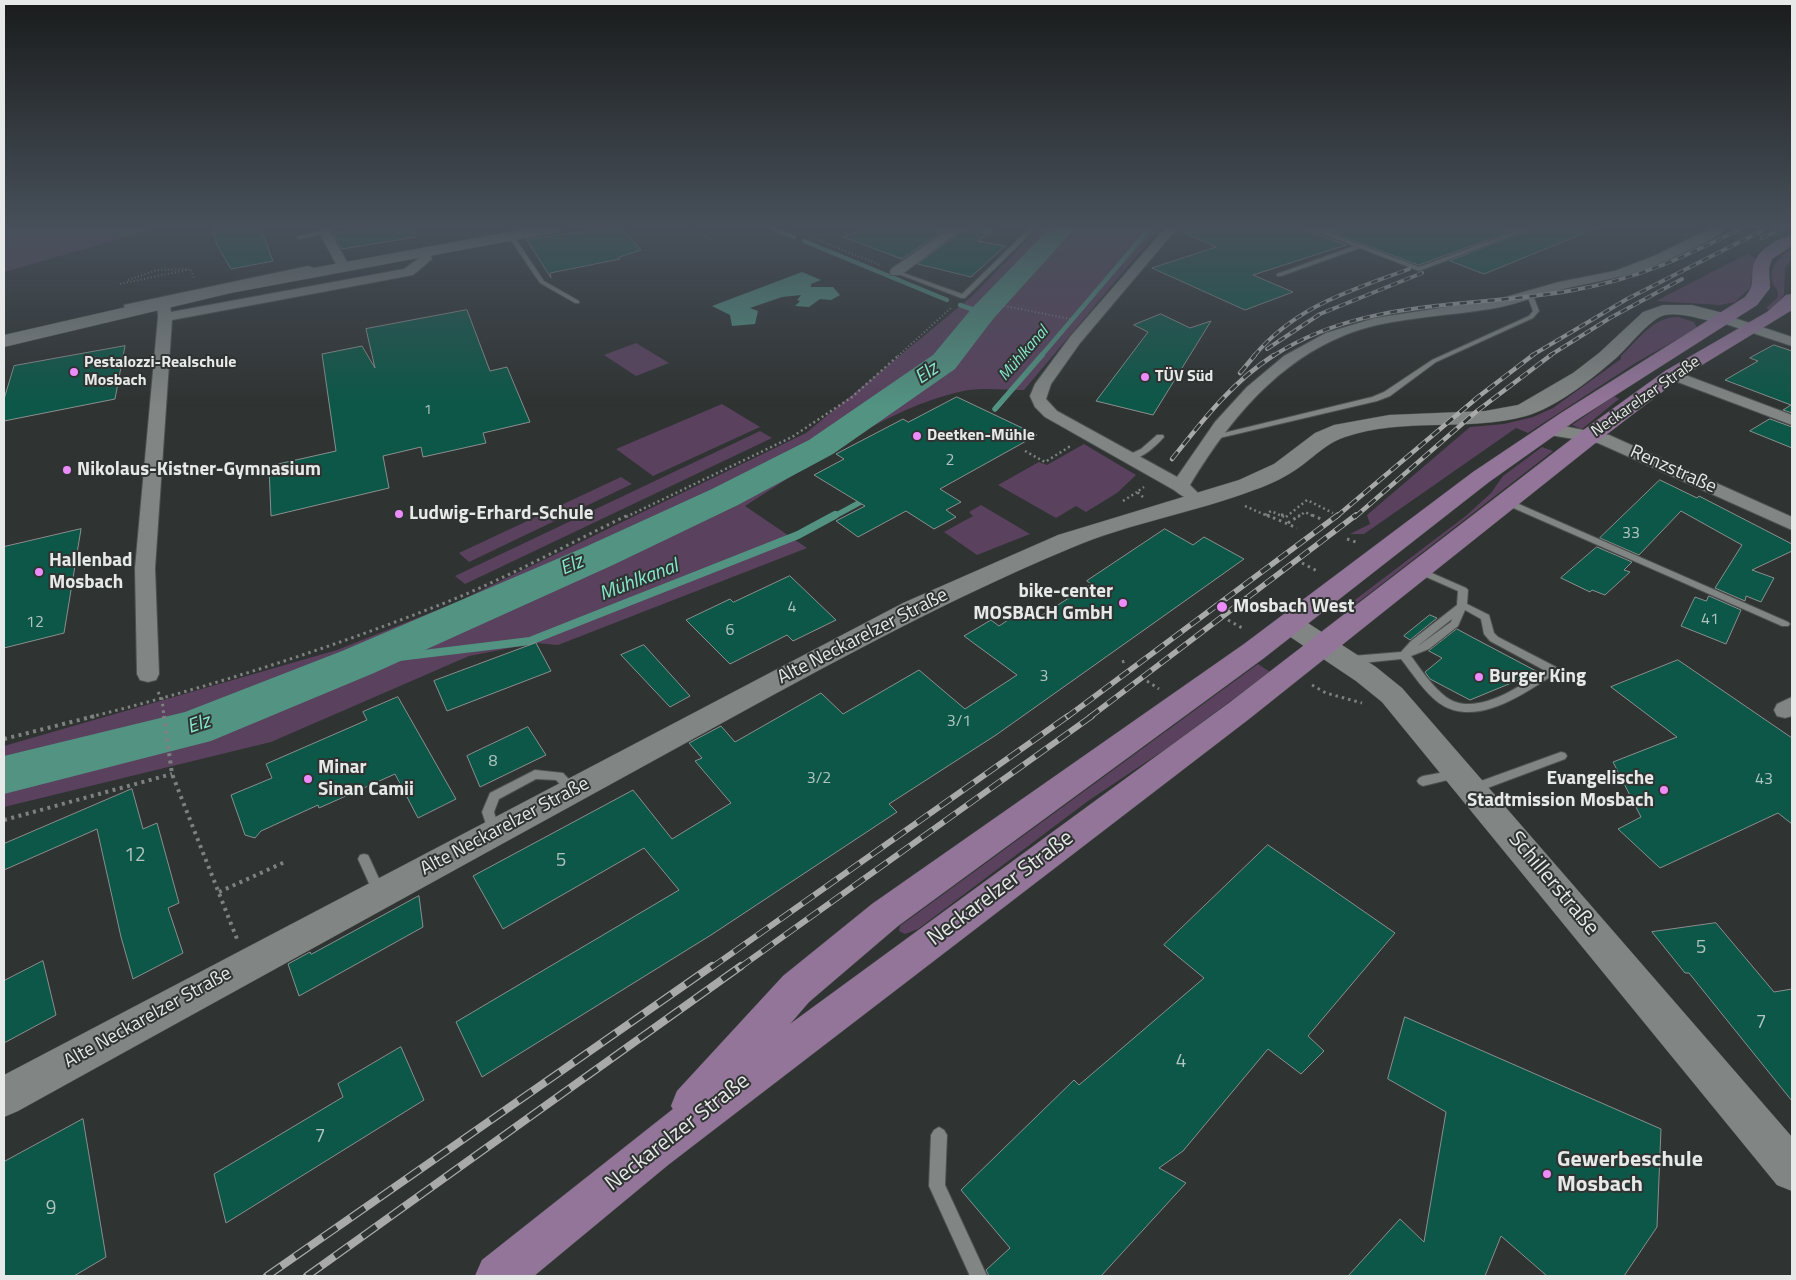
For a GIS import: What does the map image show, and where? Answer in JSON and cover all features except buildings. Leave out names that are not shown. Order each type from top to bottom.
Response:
[{"type":"main road","points":[[653,1150],[796,989],[885,915],[1290,624],[1481,477],[1751,301],[1761,287]]},
{"type":"main road","name":"Neckarelzer Straße","points":[[498,1276],[653,1150],[1334,653],[1418,569],[1590,436],[1672,375],[1759,330],[1789,304],[1792,299]]},
{"type":"street","points":[[164,310],[257,287]]},
{"type":"street","points":[[4,341],[130,310],[164,310],[313,287]]},
{"type":"street","points":[[1121,287],[1057,363],[1040,388],[1038,396],[1042,406],[1051,414],[1189,494],[1210,438],[1260,383],[1292,357],[1312,345],[1357,327],[1388,319],[1492,305],[1562,287]]},
{"type":"street","name":"Alte Neckarelzer Straße","points":[[4,1096],[906,613],[1067,540],[1189,494],[1247,485],[1282,468],[1323,438],[1342,430],[1389,420],[1485,417],[1524,410],[1580,378],[1606,357],[1649,316],[1663,310],[1687,309],[1724,319],[1786,340]]},
{"type":"street","points":[[148,674],[145,568],[164,310]]},
{"type":"street","points":[[1672,375],[1792,420]]},
{"type":"street","name":"Renzstraße","points":[[1550,431],[1590,436],[1618,445],[1792,524]]},
{"type":"street","name":"Schillerstraße","points":[[1290,624],[1392,695],[1792,1170]]},
{"type":"lane","points":[[130,310],[127,304],[210,287]]},
{"type":"lane","points":[[550,287],[577,302]]},
{"type":"lane","points":[[935,287],[963,297],[973,287]]},
{"type":"lane","points":[[1210,438],[1374,399],[1387,394],[1434,361],[1531,317],[1536,311],[1535,303],[1530,295]]},
{"type":"lane","points":[[1129,458],[1144,451],[1160,437]]},
{"type":"lane","points":[[1504,501],[1520,510],[1785,624]]},
{"type":"lane","points":[[1334,653],[1404,655],[1425,647],[1456,624],[1462,605],[1463,590],[1418,569]]},
{"type":"lane","points":[[1404,655],[1443,701],[1457,709],[1475,708],[1510,696],[1552,670],[1494,639],[1489,634],[1486,617],[1462,605]]},
{"type":"lane","points":[[1423,782],[1466,781],[1561,756]]},
{"type":"lane","points":[[364,858],[380,893]]},
{"type":"lane","points":[[939,1135],[937,1186],[979,1276]]},
{"type":"path","points":[[4,739],[162,699],[342,642],[449,601],[792,437],[852,397],[963,297]]},
{"type":"path","points":[[972,299],[1066,319]]},
{"type":"path","points":[[1025,451],[1044,462],[1069,447],[1064,445]]},
{"type":"path","points":[[1265,515],[1271,511],[1285,517],[1307,500],[1333,512]]},
{"type":"path","points":[[1243,505],[1298,528]]},
{"type":"path","points":[[1287,524],[1305,512],[1323,520]]},
{"type":"path","points":[[1347,538],[1362,544]]},
{"type":"path","points":[[1302,563],[1322,573],[1326,570]]},
{"type":"path","points":[[1228,620],[1239,626]]},
{"type":"path","points":[[1147,681],[1163,692]]},
{"type":"path","points":[[162,699],[172,774],[234,929]]},
{"type":"path","points":[[4,820],[172,774]]},
{"type":"path","points":[[219,892],[287,861]]},
{"type":"shaded area","points":[[763,287],[833,287],[840,295],[831,300],[820,299],[809,307],[795,306],[800,301],[797,300],[801,295],[782,297],[750,308],[758,311],[755,324],[732,326],[730,315],[712,306]]},
{"type":"shaded area","points":[[981,287],[1111,287],[1024,390],[970,390],[933,399],[877,424],[850,439],[745,506],[807,548],[558,645],[536,643],[469,656],[271,742],[4,807],[4,746],[337,650],[457,602],[806,433]]},
{"type":"shaded area","points":[[1684,287],[1750,287],[1735,302],[1720,305],[1656,301]]},
{"type":"shaded area","points":[[1775,287],[1784,287],[1784,295],[1771,310],[1766,308],[1777,298]]},
{"type":"shaded area","points":[[1678,317],[1694,322],[1697,328],[1637,362],[1528,433],[1516,428],[1364,534],[1350,534],[1370,524],[1367,515],[1470,427],[1504,424],[1533,417],[1553,408],[1621,359],[1621,356],[1646,330],[1661,321]]},
{"type":"shaded area","points":[[636,343],[669,363],[636,376],[604,355]]},
{"type":"shaded area","points":[[1614,396],[1619,399],[1582,429],[1572,425]]},
{"type":"shaded area","points":[[722,404],[760,427],[653,476],[616,449]]},
{"type":"shaded area","points":[[760,431],[772,438],[465,584],[455,576]]},
{"type":"shaded area","points":[[1084,444],[1136,475],[1117,493],[1086,512],[1076,506],[1056,518],[998,485],[1039,462],[1047,465]]},
{"type":"shaded area","points":[[1542,447],[1553,451],[1343,614],[1339,612],[1467,515],[1491,493],[1503,476]]},
{"type":"shaded area","points":[[621,477],[632,484],[469,562],[459,553]]},
{"type":"shaded area","points":[[981,505],[1030,534],[977,555],[944,532],[973,516],[969,512]]},
{"type":"shaded area","points":[[1258,664],[1270,672],[1167,748],[1088,801],[918,929],[905,934],[899,931],[900,926]]},
{"type":"waterway","points":[[915,287],[947,300]]},
{"type":"waterway","name":"Elz","points":[[4,775],[194,728],[358,662],[599,556],[725,497],[821,447],[860,422],[944,362],[983,313],[1008,287]]},
{"type":"waterway","name":"Mühlkanal","points":[[1041,356],[1100,287]]},
{"type":"waterway","points":[[960,305],[983,313]]},
{"type":"waterway","name":"Mühlkanal","points":[[995,409],[1042,355]]},
{"type":"waterway","name":"Mühlkanal","points":[[833,517],[868,498]]},
{"type":"waterway","name":"Mühlkanal","points":[[358,662],[530,641],[798,535],[835,515]]},
{"type":"railway","points":[[1254,356],[1270,339],[1306,312],[1362,287]]},
{"type":"railway","points":[[1267,349],[1320,314],[1388,287]]},
{"type":"railway","points":[[1273,356],[1308,337],[1344,323],[1381,314],[1419,308],[1535,296],[1590,287]]},
{"type":"railway","points":[[1531,356],[1651,287]]},
{"type":"railway","points":[[1549,356],[1610,318],[1668,287]]},
{"type":"railway","points":[[1240,373],[1255,355]]},
{"type":"railway","points":[[1172,459],[1231,389],[1274,355]]},
{"type":"railway","points":[[1336,517],[1478,397],[1533,355]]},
{"type":"railway","points":[[1355,517],[1477,411],[1551,355]]},
{"type":"railway","points":[[1067,717],[1338,515]]},
{"type":"railway","points":[[1090,717],[1356,515]]},
{"type":"railway","points":[[711,968],[1068,716]]},
{"type":"railway","points":[[739,968],[1092,716]]},
{"type":"railway","points":[[267,1276],[712,966]]},
{"type":"railway","points":[[307,1276],[741,966]]},
{"type":"place","name":"Pestalozzi-Realschule Mosbach","points":[[74,372]]},
{"type":"place","name":"TÜV Süd","points":[[1145,377]]},
{"type":"place","name":"Deetken-Mühle","points":[[917,436]]},
{"type":"place","name":"Nikolaus-Kistner-Gymnasium","points":[[67,470]]},
{"type":"place","name":"Ludwig-Erhard-Schule","points":[[399,514]]},
{"type":"place","name":"Hallenbad Mosbach","points":[[39,572]]},
{"type":"place","name":"bike-center MOSBACH GmbH","points":[[1123,603]]},
{"type":"place","name":"Mosbach West","points":[[1222,607]]},
{"type":"place","name":"Burger King","points":[[1479,677]]},
{"type":"place","name":"Minar Sinan Camii","points":[[308,779]]},
{"type":"place","name":"Evangelische Stadtmission Mosbach","points":[[1664,790]]},
{"type":"place","name":"Gewerbeschule Mosbach","points":[[1547,1174]]}]
